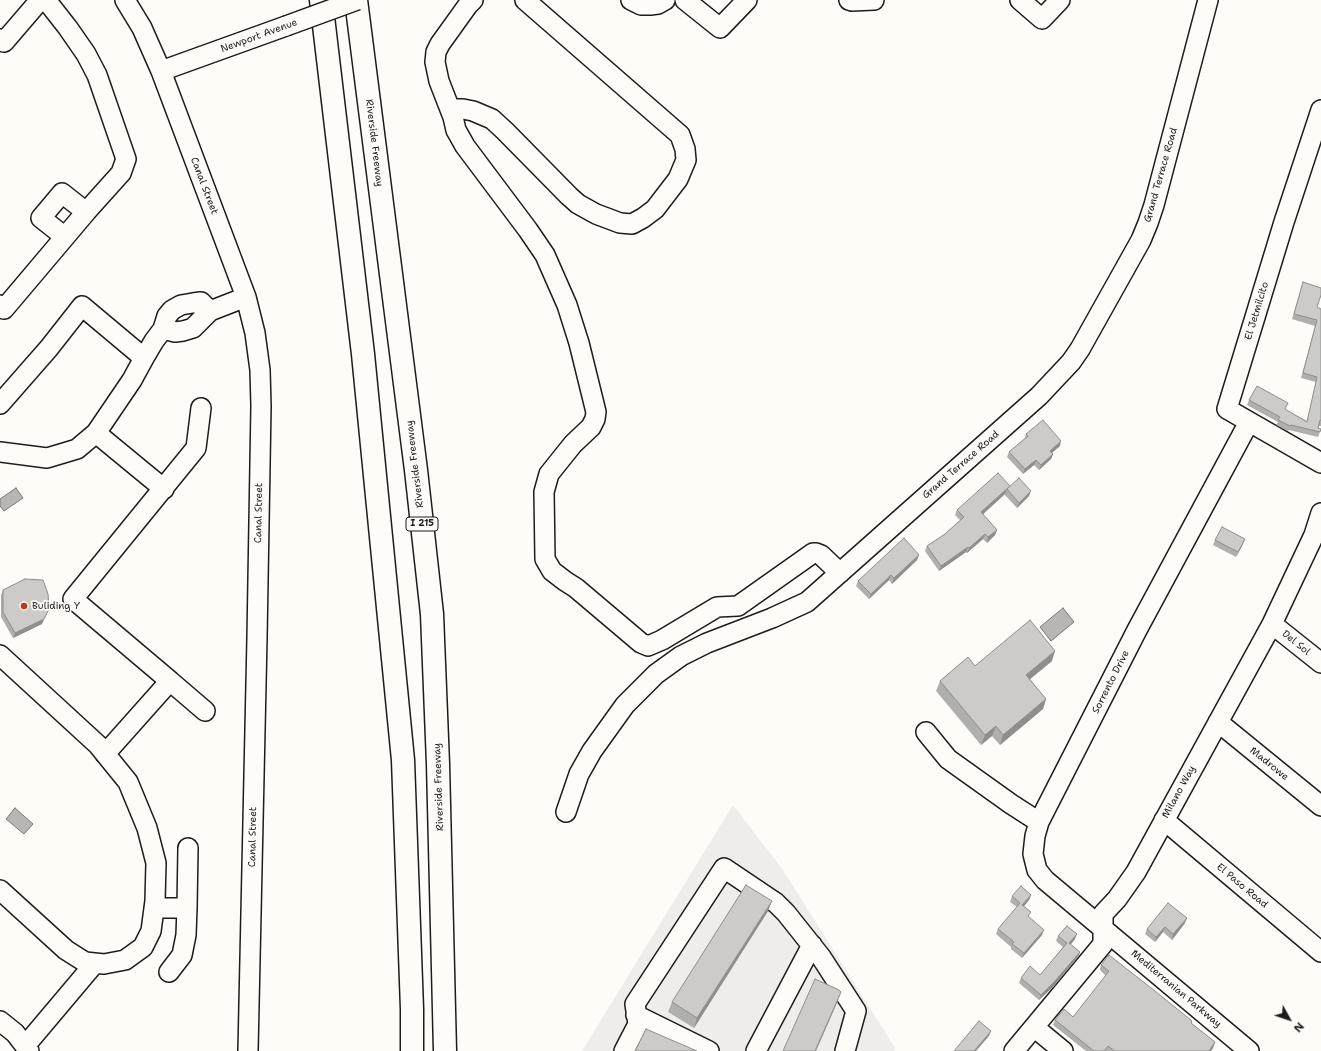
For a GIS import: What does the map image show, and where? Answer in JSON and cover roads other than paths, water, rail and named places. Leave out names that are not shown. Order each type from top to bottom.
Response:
[{"type":"highway","points":[[321,0],[363,354],[403,760],[412,1009],[412,1051]]},
{"type":"highway","name":"Riverside Freeway","points":[[356,0],[416,470],[432,614],[438,764],[445,1051]]},
{"type":"street","points":[[0,39],[4,42],[40,0]]},
{"type":"street","points":[[0,305],[4,308],[65,238],[121,173],[126,159],[97,75],[86,54],[46,0]]},
{"type":"street","name":"Canal Street","points":[[125,0],[142,28],[162,71],[246,297],[255,333],[260,370],[261,406],[257,654],[248,1051]]},
{"type":"street","name":"Newport Avenue","points":[[162,71],[356,0]]},
{"type":"street","points":[[473,0],[444,37],[436,52],[435,62],[439,81],[450,109],[456,130],[465,146],[545,254],[567,305],[579,343],[596,412],[591,427],[573,444],[549,474],[544,492],[545,559],[552,571],[576,588],[641,643],[648,646],[662,640],[717,607],[738,606],[813,553],[816,552],[821,555],[840,573]]},
{"type":"street","points":[[450,109],[473,111],[492,119],[578,204],[596,214],[620,222],[632,224],[644,218],[655,208],[678,179],[686,160],[685,149],[680,134],[525,0]]},
{"type":"street","points":[[631,0],[641,5],[650,5],[658,4],[665,0]]},
{"type":"street","points":[[684,0],[720,28],[747,0]]},
{"type":"street","points":[[849,0],[874,0]]},
{"type":"street","points":[[1020,0],[1042,19],[1060,0]]},
{"type":"street","name":"Grand Terrace Road","points":[[566,812],[579,774],[592,751],[625,705],[656,674],[681,656],[707,643],[772,618],[807,602],[1039,396],[1061,374],[1080,350],[1141,240],[1148,223],[1208,0]]},
{"type":"street","name":"El Jetmilcito","points":[[1321,110],[1284,222],[1227,409],[1321,463]]},
{"type":"street","points":[[65,238],[41,218],[62,193],[86,212]]},
{"type":"street","points":[[0,452],[47,458],[77,449],[96,433],[132,380],[154,340],[163,330],[175,332],[192,328],[210,311],[246,297]]},
{"type":"street","points":[[0,404],[49,348],[82,306],[144,358]]},
{"type":"street","points":[[201,408],[196,448],[73,599],[205,711]]},
{"type":"street","name":"Sorrento Drive","points":[[1102,928],[1045,880],[1037,870],[1033,854],[1034,836],[1039,822],[1137,630],[1249,422]]},
{"type":"street","points":[[96,433],[164,488]]},
{"type":"street","name":"Milano Way","points":[[1014,1051],[1103,944],[1103,914],[1136,872],[1272,624],[1314,535],[1321,513]]},
{"type":"street","name":"Del Sol","points":[[1272,624],[1321,663]]},
{"type":"street","points":[[0,655],[98,745],[128,782],[147,828],[156,863],[154,908],[151,931],[142,947],[125,960],[104,964],[86,962],[66,950],[0,890]]},
{"type":"street","points":[[105,754],[170,681]]},
{"type":"street","name":"Madrowe","points":[[1218,722],[1321,806]]},
{"type":"street","points":[[926,732],[948,759],[1039,822]]},
{"type":"street","name":"El Paso Road","points":[[1164,820],[1321,952]]},
{"type":"street","points":[[169,972],[182,955],[186,935],[188,848]]},
{"type":"street","points":[[624,1051],[638,1024],[635,1004],[724,868],[776,903],[821,956],[856,1011],[845,1051]]},
{"type":"street","points":[[154,908],[187,908]]},
{"type":"street","name":"Mediterranian Parkway","points":[[1102,928],[1249,1051]]},
{"type":"street","points":[[756,1051],[812,945]]},
{"type":"street","points":[[0,1021],[15,1034],[27,1048],[95,963]]},
{"type":"street","points":[[636,1015],[709,1051]]},
{"type":"street","points":[[1034,1027],[1063,1051]]},
{"type":"place","name":"Buliding Y","points":[[24,606]]}]
